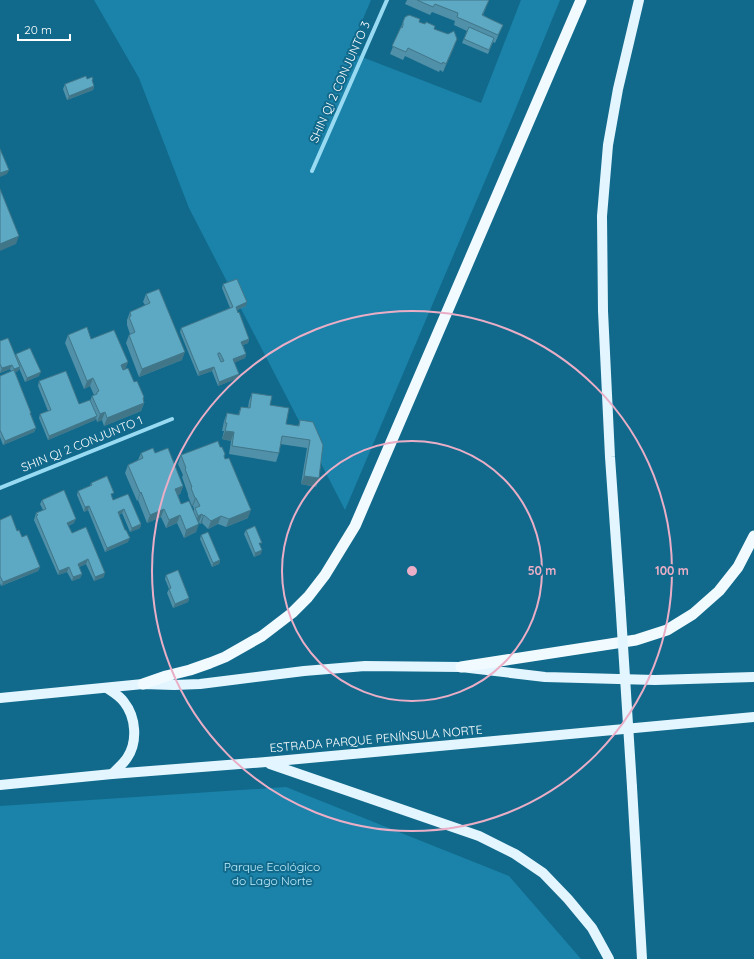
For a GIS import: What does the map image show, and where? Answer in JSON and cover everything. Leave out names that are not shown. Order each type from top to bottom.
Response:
[{"type":"highway","points":[[143,684],[218,660],[262,636],[292,613],[308,597],[325,575],[355,526],[581,0]]},
{"type":"highway","points":[[461,667],[636,640],[667,630],[693,614],[718,591],[738,567],[754,536]]},
{"type":"main road","points":[[639,0],[618,89],[608,145],[602,216],[602,311],[642,959]]},
{"type":"main road","points":[[0,698],[143,684],[200,684],[304,671],[365,666],[461,667],[545,677],[655,680],[754,677]]},
{"type":"main road","points":[[107,688],[120,697],[125,703],[130,712],[134,731],[134,741],[131,751],[122,765],[112,774]]},
{"type":"main road","name":"ESTRADA PARQUE PENÍNSULA NORTE","points":[[0,785],[754,717]]},
{"type":"main road","points":[[266,762],[478,836],[515,854],[543,873],[568,899],[592,928],[609,959]]},
{"type":"street","name":"SHIN QI 2 CONJUNTO 3","points":[[312,171],[387,0]]},
{"type":"street","name":"SHIN QI 2 CONJUNTO 1","points":[[0,488],[172,419]]},
{"type":"green space","points":[[94,0],[371,0],[349,52],[481,103],[521,0],[560,0],[513,115],[345,510],[189,208],[139,78]]},
{"type":"green space","name":"Parque Ecológico do Lago Norte","points":[[286,787],[509,876],[581,959],[0,959],[0,806]]},
{"type":"building","points":[[417,0],[489,0],[482,15],[503,25],[498,35],[457,17],[458,13],[435,4],[433,7]]},
{"type":"building","points":[[409,15],[420,19],[419,22],[425,24],[426,22],[435,26],[434,29],[448,34],[454,31],[457,39],[446,64],[443,62],[442,64],[408,48],[406,52],[392,46],[401,27],[402,28],[405,17]]},
{"type":"building","points":[[469,27],[494,38],[489,50],[464,39]]},
{"type":"building","points":[[86,76],[87,79],[92,77],[94,86],[69,96],[65,84]]},
{"type":"building","points":[[0,149],[9,170],[0,173]]},
{"type":"building","points":[[0,189],[19,236],[0,244]]},
{"type":"building","points":[[237,279],[247,302],[236,307],[249,339],[241,342],[246,354],[233,359],[239,374],[219,382],[214,367],[199,372],[181,328],[233,307],[223,284]],"holes":[[[218,353],[220,353],[224,361],[221,362],[218,355]]]},
{"type":"building","points":[[159,289],[185,352],[142,369],[129,335],[135,332],[129,317],[131,316],[130,312],[150,303],[146,294]]},
{"type":"building","points":[[87,327],[91,339],[114,330],[128,362],[121,365],[123,370],[128,368],[134,382],[137,381],[144,397],[144,403],[107,418],[105,412],[100,414],[92,396],[97,394],[99,391],[93,378],[87,381],[68,335]]},
{"type":"building","points":[[8,338],[20,367],[14,369],[12,365],[2,368],[0,364],[0,341]]},
{"type":"building","points":[[30,348],[41,372],[27,378],[16,354]]},
{"type":"building","points":[[14,370],[36,428],[5,441],[0,430],[0,376]]},
{"type":"building","points":[[66,371],[79,404],[90,400],[97,416],[49,436],[40,414],[51,410],[39,381]]},
{"type":"building","points":[[252,393],[272,396],[270,405],[289,408],[286,424],[299,426],[300,420],[313,422],[323,445],[319,478],[304,476],[310,440],[282,436],[279,453],[232,446],[234,432],[225,431],[227,413],[239,415],[241,407],[250,408]]},
{"type":"building","points":[[218,441],[225,454],[225,459],[229,458],[251,510],[229,519],[221,516],[211,521],[202,514],[198,516],[195,508],[200,506],[191,488],[192,487],[181,455]]},
{"type":"building","points":[[153,448],[155,453],[168,448],[183,486],[175,489],[181,504],[189,501],[199,524],[186,530],[180,515],[169,520],[164,509],[150,515],[128,465],[143,458],[141,453]]},
{"type":"building","points":[[107,476],[114,493],[111,494],[113,500],[128,494],[141,524],[132,528],[124,509],[118,512],[130,538],[107,548],[89,506],[85,507],[78,491]]},
{"type":"building","points":[[64,490],[76,519],[67,523],[72,533],[86,527],[105,573],[95,577],[88,559],[78,564],[82,574],[73,577],[69,567],[59,571],[36,513],[46,509],[42,500]]},
{"type":"building","points":[[11,515],[17,531],[19,530],[22,537],[27,535],[40,567],[3,582],[0,576],[0,520]]},
{"type":"building","points":[[255,526],[262,543],[259,543],[262,550],[255,553],[246,530]]},
{"type":"building","points":[[208,532],[220,560],[213,563],[201,535]]},
{"type":"building","points":[[178,570],[189,598],[175,604],[169,589],[171,588],[166,575]]}]
